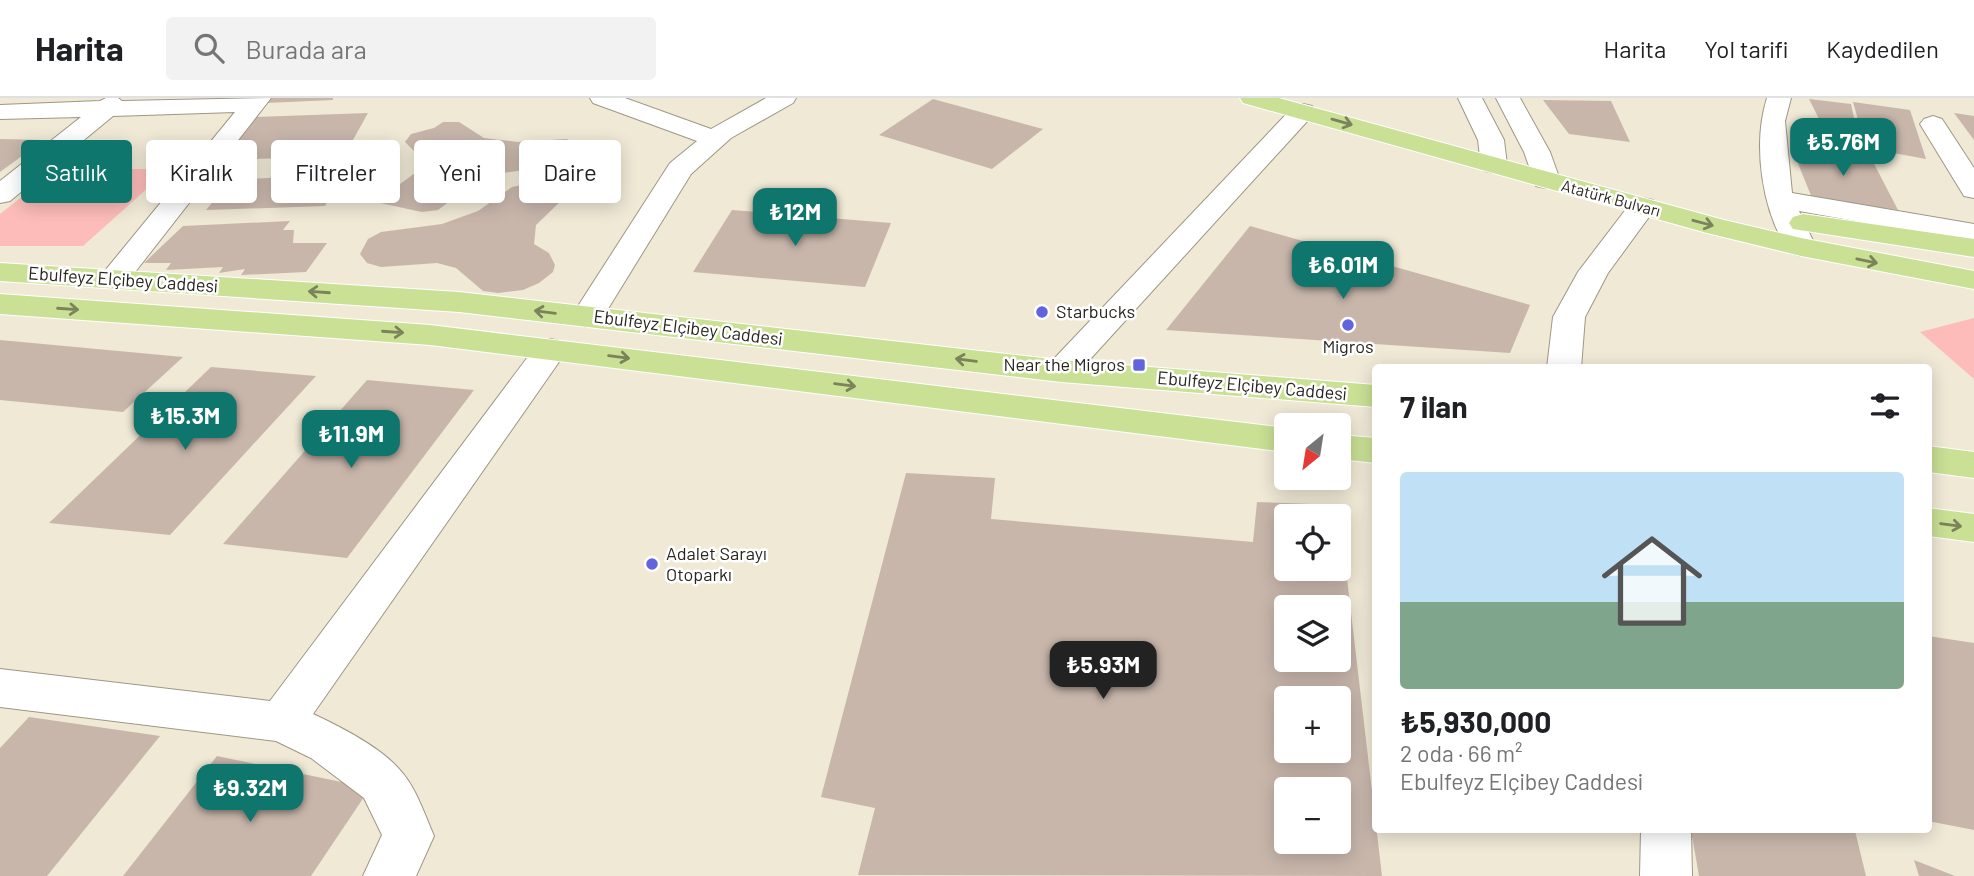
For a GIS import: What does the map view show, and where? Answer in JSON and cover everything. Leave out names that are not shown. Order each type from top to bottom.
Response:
[{"type":"main road","name":"Atatürk Bulvarı","points":[[1252,98],[1492,153],[1537,152],[1789,222],[1974,280]]},
{"type":"main road","name":"Atatürk Bulvarı","points":[[1367,104],[1492,153],[1546,180],[1643,206],[1789,222],[1974,248]]},
{"type":"main road","name":"Ebulfeyz Elçibey Caddesi","points":[[0,272],[459,302],[1061,371],[1372,396]]},
{"type":"main road","name":"Ebulfeyz Elçibey Caddesi","points":[[0,304],[430,335],[1274,439]]},
{"type":"main road","points":[[1351,448],[1372,451]]},
{"type":"main road","points":[[1932,460],[1974,465]]},
{"type":"main road","points":[[1932,523],[1974,528]]},
{"type":"street","points":[[602,98],[714,139]]},
{"type":"street","points":[[587,317],[670,182],[691,158],[714,139],[784,98]]},
{"type":"street","points":[[1470,98],[1492,153]]},
{"type":"street","points":[[1508,98],[1537,152],[1546,180]]},
{"type":"street","points":[[1779,98],[1772,121],[1789,222],[1974,233]]},
{"type":"street","points":[[0,112],[112,104],[256,101]]},
{"type":"street","points":[[114,278],[256,101]]},
{"type":"street","points":[[0,195],[112,104]]},
{"type":"street","points":[[1061,371],[1303,111]]},
{"type":"street","points":[[1933,124],[1974,190]]},
{"type":"street","points":[[1564,364],[1569,317],[1592,272],[1643,206]]},
{"type":"street","points":[[281,722],[551,349]]},
{"type":"street","points":[[0,688],[281,722],[328,743],[381,783],[395,804],[408,836],[389,876]]},
{"type":"street","points":[[1665,833],[1667,876]]},
{"type":"shaded area","points":[[132,169],[146,169],[146,190],[132,202]]},
{"type":"shaded area","points":[[21,197],[21,203],[131,203],[83,246],[0,246],[0,214]]},
{"type":"shaded area","points":[[1974,318],[1974,379],[1920,332]]},
{"type":"building","points":[[270,98],[333,98],[333,100],[266,103]]},
{"type":"building","points":[[933,99],[1043,129],[992,169],[879,135]]},
{"type":"building","points":[[1809,99],[1851,104],[1856,127],[1820,121]]},
{"type":"building","points":[[1543,100],[1611,101],[1630,142],[1569,134]]},
{"type":"building","points":[[1853,102],[1910,110],[1926,159],[1866,148]]},
{"type":"building","points":[[368,113],[353,140],[271,140],[271,158],[257,159],[257,140],[237,140],[256,117]]},
{"type":"building","points":[[1954,113],[1974,116],[1974,140]]},
{"type":"building","points":[[443,122],[459,122],[484,138],[501,140],[414,140],[414,151],[405,142],[411,134],[434,128]]},
{"type":"building","points":[[0,139],[44,140],[21,140],[21,157],[0,172]]},
{"type":"building","points":[[505,140],[519,142],[519,171],[505,173]]},
{"type":"building","points":[[1791,146],[1870,156],[1898,210],[1812,198]]},
{"type":"building","points":[[414,174],[414,203],[447,203],[438,210],[422,212],[380,203],[400,203],[400,184]]},
{"type":"building","points":[[271,178],[271,203],[327,203],[325,206],[206,210],[212,203],[257,203],[257,179]]},
{"type":"building","points":[[519,186],[519,203],[559,203],[536,225],[534,244],[549,253],[555,265],[553,272],[539,283],[523,290],[498,293],[483,291],[456,268],[437,263],[381,267],[367,263],[360,254],[368,239],[381,232],[442,224],[478,211],[489,203],[505,203],[505,192]]},
{"type":"building","points":[[732,210],[891,223],[865,287],[693,272]]},
{"type":"building","points":[[290,221],[283,230],[294,230],[293,243],[327,243],[306,272],[241,275],[245,269],[219,273],[223,267],[166,270],[171,263],[144,263],[183,226]]},
{"type":"building","points":[[1250,226],[1530,305],[1510,353],[1166,330]]},
{"type":"building","points":[[0,340],[183,357],[123,412],[0,400]]},
{"type":"building","points":[[211,367],[316,376],[170,535],[49,523]]},
{"type":"building","points":[[367,380],[474,390],[347,558],[223,544]]},
{"type":"building","points":[[906,473],[995,478],[991,519],[1253,542],[1257,502],[1312,504],[1274,504],[1274,581],[1347,581],[1349,595],[1274,595],[1274,672],[1351,672],[1351,612],[1372,791],[1372,833],[1377,833],[1382,876],[858,875],[875,808],[821,797]]},
{"type":"building","points":[[1932,637],[1974,643],[1974,830],[1932,822]]},
{"type":"building","points":[[29,717],[160,736],[47,876],[0,876],[0,748]]},
{"type":"building","points":[[217,756],[370,788],[311,876],[123,876]]},
{"type":"building","points":[[1692,833],[1855,833],[1866,876],[1699,876]]},
{"type":"building","points":[[1914,860],[1955,876],[1919,876]]},
{"type":"place","name":"Starbucks","points":[[1042,312]]},
{"type":"place","name":"Migros","points":[[1348,325]]},
{"type":"place","name":"Near the Migros","points":[[1139,365]]},
{"type":"place","name":"Adalet Sarayı Otoparkı","points":[[652,564]]}]
